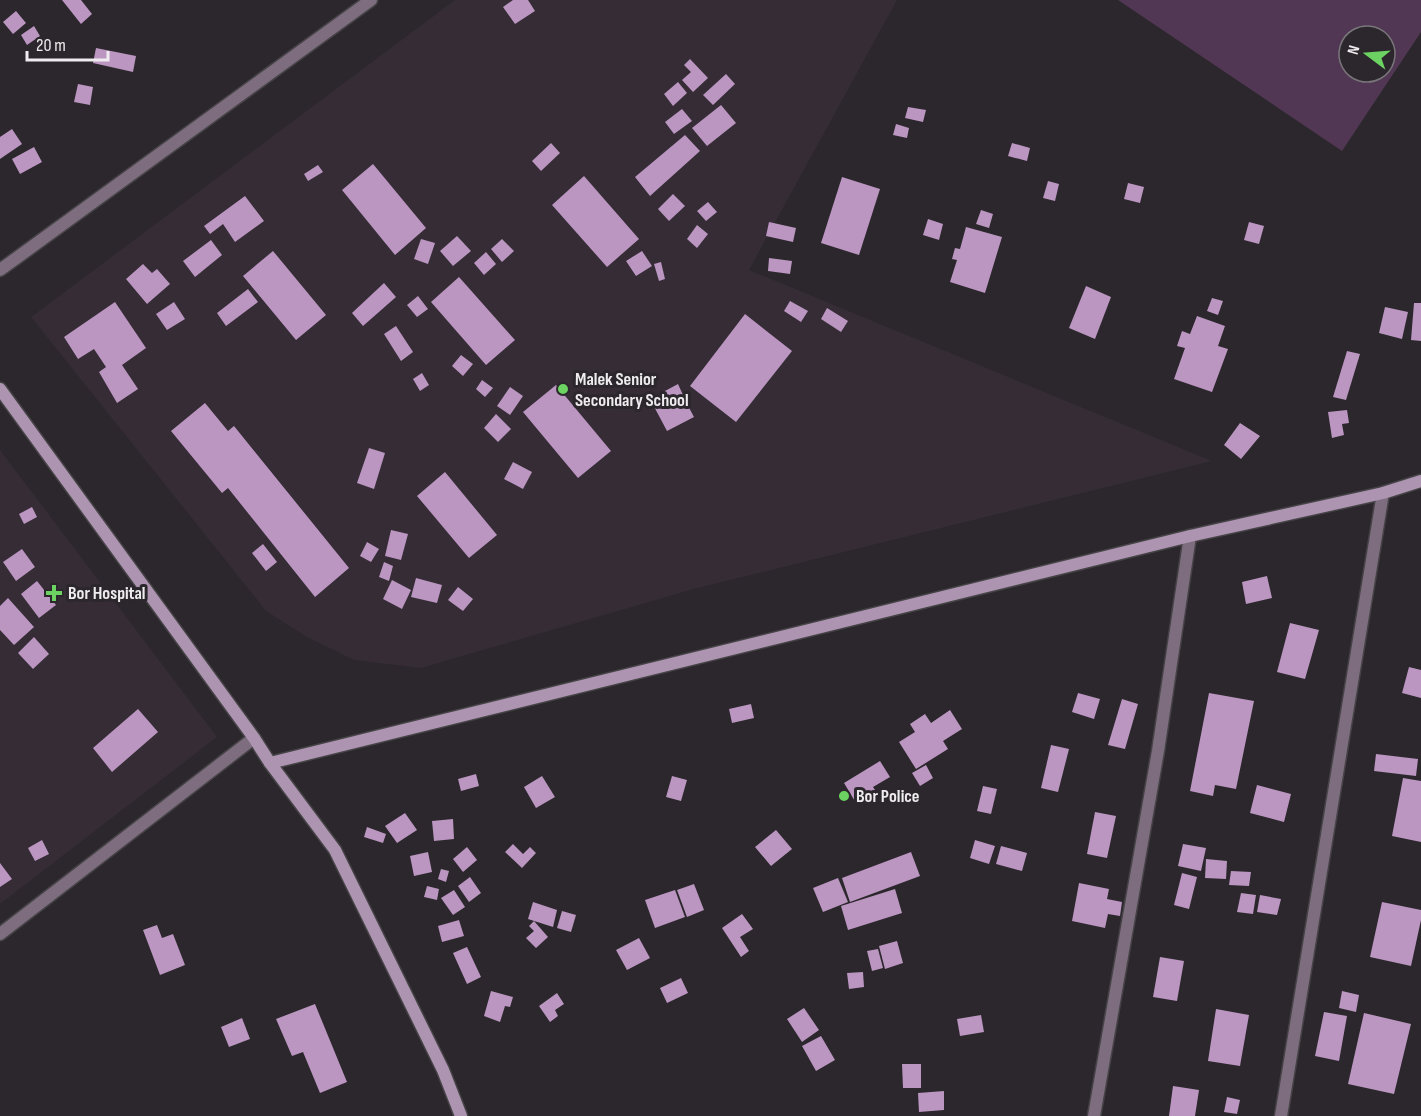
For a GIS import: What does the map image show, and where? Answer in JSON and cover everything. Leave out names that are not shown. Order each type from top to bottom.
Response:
[{"type":"street","points":[[0,270],[371,0]]},
{"type":"street","points":[[0,388],[335,850],[442,1070],[460,1116]]},
{"type":"street","points":[[270,763],[1190,536],[1383,493],[1421,481]]},
{"type":"street","points":[[1281,1116],[1383,493]]},
{"type":"street","points":[[1094,1116],[1158,751],[1190,536]]},
{"type":"street","points":[[0,934],[254,738]]},
{"type":"shaded area","name":"Malek Senior Secondary School","points":[[455,0],[897,0],[749,270],[1212,461],[694,589],[421,668],[354,660],[305,636],[266,611],[31,317]]},
{"type":"shaded area","points":[[1118,0],[1421,0],[1421,32],[1397,68],[1397,24],[1337,24],[1337,84],[1386,84],[1342,151]]},
{"type":"shaded area","name":"Bor Hospital","points":[[0,450],[217,737],[0,904]]},
{"type":"building","points":[[62,0],[81,0],[92,14],[81,24]]},
{"type":"building","points":[[513,0],[528,0],[535,11],[515,24],[503,7]]},
{"type":"building","points":[[16,11],[26,23],[13,34],[3,22]]},
{"type":"building","points":[[34,26],[40,36],[27,45],[21,35]]},
{"type":"building","points":[[96,48],[136,56],[133,72],[93,63]]},
{"type":"building","points":[[690,59],[708,78],[693,92],[682,80],[691,72],[684,65]]},
{"type":"building","points":[[726,74],[735,84],[713,105],[703,95]]},
{"type":"building","points":[[678,82],[687,93],[673,106],[664,94]]},
{"type":"building","points":[[78,84],[93,87],[90,105],[74,102]]},
{"type":"building","points":[[721,105],[736,123],[707,146],[692,128]]},
{"type":"building","points":[[908,107],[926,110],[923,122],[905,118]]},
{"type":"building","points":[[682,109],[692,121],[674,134],[665,122]]},
{"type":"building","points":[[896,124],[909,128],[907,138],[893,135]]},
{"type":"building","points":[[12,129],[22,144],[0,159],[0,137]]},
{"type":"building","points":[[685,135],[700,151],[650,196],[635,177]]},
{"type":"building","points":[[551,143],[560,153],[541,171],[532,161]]},
{"type":"building","points":[[1012,143],[1030,148],[1027,161],[1008,156]]},
{"type":"building","points":[[34,147],[42,162],[20,174],[12,159]]},
{"type":"building","points":[[373,164],[426,228],[395,255],[342,190]]},
{"type":"building","points":[[318,165],[323,172],[308,181],[304,174]]},
{"type":"building","points":[[584,176],[639,239],[607,267],[552,205]]},
{"type":"building","points":[[842,177],[880,189],[859,255],[821,243]]},
{"type":"building","points":[[1048,181],[1059,184],[1055,201],[1043,198]]},
{"type":"building","points":[[1128,183],[1144,187],[1140,203],[1124,199]]},
{"type":"building","points":[[673,194],[685,206],[669,221],[658,209]]},
{"type":"building","points":[[245,196],[264,221],[235,242],[223,224],[210,234],[204,226]]},
{"type":"building","points":[[708,202],[717,212],[706,221],[697,211]]},
{"type":"building","points":[[981,210],[993,214],[989,228],[976,224]]},
{"type":"building","points":[[928,219],[943,224],[939,240],[923,235]]},
{"type":"building","points":[[769,222],[796,228],[793,242],[766,236]]},
{"type":"building","points":[[1249,222],[1264,226],[1259,244],[1244,240]]},
{"type":"building","points":[[697,225],[708,234],[697,248],[687,239]]},
{"type":"building","points":[[966,227],[1002,237],[985,293],[950,282],[957,260],[952,259],[955,248],[960,249]]},
{"type":"building","points":[[457,236],[471,251],[453,266],[440,251]]},
{"type":"building","points":[[421,239],[435,243],[428,264],[414,259]]},
{"type":"building","points":[[502,239],[514,251],[502,262],[491,249]]},
{"type":"building","points":[[211,240],[222,255],[195,277],[183,261]]},
{"type":"building","points":[[273,251],[326,315],[296,340],[243,276]]},
{"type":"building","points":[[642,251],[652,266],[636,276],[626,261]]},
{"type":"building","points":[[486,252],[496,264],[484,275],[474,263]]},
{"type":"building","points":[[769,258],[792,261],[790,274],[768,271]]},
{"type":"building","points":[[661,262],[665,279],[659,281],[654,264]]},
{"type":"building","points":[[143,264],[152,273],[157,269],[170,284],[147,304],[126,279]]},
{"type":"building","points":[[459,277],[515,340],[486,365],[431,302]]},
{"type":"building","points":[[384,283],[396,297],[363,326],[352,313]]},
{"type":"building","points":[[1086,286],[1111,297],[1095,339],[1069,328]]},
{"type":"building","points":[[248,289],[258,302],[226,326],[217,313]]},
{"type":"building","points":[[418,296],[428,309],[417,317],[407,305]]},
{"type":"building","points":[[1212,298],[1223,301],[1218,315],[1207,311]]},
{"type":"building","points":[[790,301],[808,311],[801,322],[784,311]]},
{"type":"building","points":[[115,302],[146,348],[122,365],[138,389],[117,403],[99,372],[106,367],[94,349],[78,359],[64,337]]},
{"type":"building","points":[[174,302],[185,319],[167,330],[156,314]]},
{"type":"building","points":[[1414,303],[1421,303],[1421,341],[1411,340]]},
{"type":"building","points":[[1385,307],[1408,312],[1402,339],[1379,333]]},
{"type":"building","points":[[827,308],[848,321],[841,332],[821,319]]},
{"type":"building","points":[[745,314],[792,351],[736,422],[690,386]]},
{"type":"building","points":[[1197,316],[1225,326],[1218,346],[1228,349],[1212,392],[1174,379],[1185,348],[1177,346],[1182,331],[1190,334]]},
{"type":"building","points":[[396,326],[413,352],[401,361],[384,334]]},
{"type":"building","points":[[1347,351],[1360,354],[1346,400],[1333,397]]},
{"type":"building","points":[[461,355],[473,364],[463,376],[452,366]]},
{"type":"building","points":[[422,373],[429,385],[420,391],[413,379]]},
{"type":"building","points":[[482,380],[493,388],[485,397],[476,389]]},
{"type":"building","points":[[678,384],[683,395],[669,402],[673,408],[686,402],[694,417],[667,431],[650,399]]},
{"type":"building","points":[[556,385],[611,451],[578,478],[523,412]]},
{"type":"building","points":[[510,387],[523,396],[510,415],[497,406]]},
{"type":"building","points":[[205,403],[228,431],[234,426],[349,568],[315,597],[228,488],[222,493],[171,431]]},
{"type":"building","points":[[1347,410],[1349,423],[1342,424],[1344,435],[1332,438],[1328,412]]},
{"type":"building","points":[[496,414],[511,429],[498,442],[484,428]]},
{"type":"building","points":[[1240,423],[1260,436],[1241,459],[1224,445]]},
{"type":"building","points":[[369,448],[385,453],[374,489],[357,483]]},
{"type":"building","points":[[513,462],[532,472],[523,489],[504,479]]},
{"type":"building","points":[[445,472],[497,535],[469,558],[417,496]]},
{"type":"building","points":[[32,507],[37,517],[24,524],[19,514]]},
{"type":"building","points":[[391,530],[408,534],[401,560],[385,556]]},
{"type":"building","points":[[367,542],[379,549],[371,562],[360,556]]},
{"type":"building","points":[[263,544],[277,562],[266,571],[252,553]]},
{"type":"building","points":[[22,549],[35,567],[16,581],[3,562]]},
{"type":"building","points":[[384,562],[393,566],[389,581],[379,577]]},
{"type":"building","points":[[1267,576],[1272,598],[1246,604],[1242,582]]},
{"type":"building","points":[[416,578],[442,585],[437,603],[411,597]]},
{"type":"building","points":[[392,580],[411,590],[402,609],[383,599]]},
{"type":"building","points":[[37,581],[56,605],[39,618],[21,594]]},
{"type":"building","points":[[458,587],[473,599],[463,611],[448,600]]},
{"type":"building","points":[[8,598],[34,627],[14,645],[0,630],[0,606]]},
{"type":"building","points":[[1290,623],[1319,630],[1305,679],[1277,672]]},
{"type":"building","points":[[34,637],[49,654],[33,669],[18,653]]},
{"type":"building","points":[[1409,667],[1421,670],[1421,698],[1402,693]]},
{"type":"building","points":[[1078,693],[1100,699],[1094,719],[1072,712]]},
{"type":"building","points":[[1209,693],[1254,701],[1236,789],[1215,785],[1213,796],[1190,791]]},
{"type":"building","points":[[1122,699],[1138,704],[1125,749],[1108,745]]},
{"type":"building","points":[[751,704],[754,718],[732,723],[729,709]]},
{"type":"building","points":[[138,709],[158,732],[112,772],[93,748]]},
{"type":"building","points":[[950,710],[962,729],[943,741],[948,749],[916,769],[899,742],[915,732],[910,724],[925,714],[931,723]]},
{"type":"building","points":[[1051,745],[1069,749],[1058,792],[1041,788]]},
{"type":"building","points":[[1376,754],[1418,759],[1416,776],[1374,771]]},
{"type":"building","points":[[880,761],[890,777],[873,787],[875,790],[856,803],[844,783]]},
{"type":"building","points":[[926,765],[933,778],[920,786],[912,773]]},
{"type":"building","points":[[476,774],[479,786],[461,791],[458,779]]},
{"type":"building","points":[[542,776],[555,797],[536,808],[524,787]]},
{"type":"building","points":[[672,776],[687,780],[681,801],[666,797]]},
{"type":"building","points":[[1403,778],[1421,781],[1421,842],[1392,836]]},
{"type":"building","points":[[1257,785],[1291,794],[1284,822],[1250,813]]},
{"type":"building","points":[[983,786],[997,789],[991,814],[977,811]]},
{"type":"building","points":[[1095,812],[1116,816],[1107,858],[1087,854]]},
{"type":"building","points":[[405,813],[417,830],[397,843],[385,826]]},
{"type":"building","points":[[453,819],[454,839],[434,841],[432,821]]},
{"type":"building","points":[[367,827],[386,834],[383,843],[364,837]]},
{"type":"building","points":[[776,830],[792,849],[771,866],[755,847]]},
{"type":"building","points":[[42,840],[49,854],[35,861],[28,848]]},
{"type":"building","points":[[975,840],[995,846],[989,864],[970,858]]},
{"type":"building","points":[[513,844],[523,854],[530,847],[536,853],[522,868],[505,852]]},
{"type":"building","points":[[1183,844],[1206,848],[1201,871],[1178,866]]},
{"type":"building","points":[[1001,846],[1027,853],[1022,871],[996,864]]},
{"type":"building","points":[[467,847],[477,860],[463,872],[453,859]]},
{"type":"building","points":[[428,852],[432,872],[414,876],[410,856]]},
{"type":"building","points":[[911,852],[920,876],[850,902],[842,878]]},
{"type":"building","points":[[1206,859],[1227,861],[1226,879],[1205,878]]},
{"type":"building","points":[[0,863],[12,879],[0,887]]},
{"type":"building","points":[[441,869],[449,871],[446,882],[438,879]]},
{"type":"building","points":[[1231,871],[1251,872],[1249,886],[1229,885]]},
{"type":"building","points":[[1182,873],[1197,877],[1189,909],[1174,905]]},
{"type":"building","points":[[470,877],[481,893],[469,902],[458,886]]},
{"type":"building","points":[[838,878],[848,902],[823,912],[813,888]]},
{"type":"building","points":[[1079,883],[1109,889],[1107,899],[1122,902],[1120,916],[1108,914],[1105,928],[1072,921]]},
{"type":"building","points":[[694,884],[704,910],[687,917],[677,890]]},
{"type":"building","points":[[427,886],[439,889],[437,900],[424,897]]},
{"type":"building","points":[[895,889],[902,913],[848,930],[841,906]]},
{"type":"building","points":[[454,890],[465,907],[453,915],[441,898]]},
{"type":"building","points":[[675,890],[685,917],[655,928],[645,900]]},
{"type":"building","points":[[1241,893],[1256,895],[1253,914],[1237,912]]},
{"type":"building","points":[[1260,895],[1281,899],[1277,915],[1257,912]]},
{"type":"building","points":[[533,902],[557,910],[553,927],[528,919]]},
{"type":"building","points":[[1382,902],[1421,910],[1411,966],[1370,957]]},
{"type":"building","points":[[562,911],[576,915],[571,932],[557,928]]},
{"type":"building","points":[[742,914],[753,929],[740,937],[749,951],[741,957],[722,928]]},
{"type":"building","points":[[459,920],[464,936],[442,942],[438,926]]},
{"type":"building","points":[[534,921],[548,937],[536,948],[526,938],[534,931],[529,926]]},
{"type":"building","points":[[157,925],[162,938],[173,934],[185,965],[160,975],[143,930]]},
{"type":"building","points":[[639,938],[650,958],[627,970],[616,950]]},
{"type":"building","points":[[897,941],[903,963],[885,969],[879,946]]},
{"type":"building","points":[[467,947],[481,977],[467,984],[453,953]]},
{"type":"building","points":[[878,949],[883,968],[872,971],[867,951]]},
{"type":"building","points":[[1160,957],[1184,961],[1177,1001],[1153,997]]},
{"type":"building","points":[[863,972],[864,987],[849,989],[847,973]]},
{"type":"building","points":[[681,978],[688,993],[667,1003],[660,988]]},
{"type":"building","points":[[491,991],[513,997],[510,1007],[505,1006],[500,1022],[484,1016]]},
{"type":"building","points":[[1342,991],[1359,995],[1356,1012],[1339,1008]]},
{"type":"building","points":[[557,993],[564,1004],[555,1010],[558,1016],[550,1022],[539,1006]]},
{"type":"building","points":[[315,1004],[347,1082],[320,1093],[303,1052],[292,1056],[276,1019]]},
{"type":"building","points":[[804,1008],[819,1030],[802,1042],[787,1019]]},
{"type":"building","points":[[1216,1009],[1249,1015],[1240,1066],[1208,1061]]},
{"type":"building","points":[[1324,1012],[1347,1016],[1339,1061],[1315,1056]]},
{"type":"building","points":[[1364,1013],[1411,1024],[1394,1094],[1348,1084]]},
{"type":"building","points":[[981,1015],[984,1032],[960,1036],[957,1019]]},
{"type":"building","points":[[242,1018],[250,1039],[229,1047],[221,1027]]},
{"type":"building","points":[[821,1036],[835,1060],[816,1071],[802,1046]]},
{"type":"building","points":[[902,1064],[921,1064],[921,1088],[903,1088]]},
{"type":"building","points":[[1173,1086],[1199,1090],[1195,1116],[1169,1116]]},
{"type":"building","points":[[944,1091],[944,1110],[919,1112],[918,1093]]},
{"type":"building","points":[[1227,1097],[1240,1100],[1237,1114],[1224,1112]]},
{"type":"place","name":"Malek Senior Secondary School","points":[[563,389]]},
{"type":"place","name":"Bor Hospital","points":[[54,593]]},
{"type":"place","name":"Bor Police","points":[[844,796]]}]
